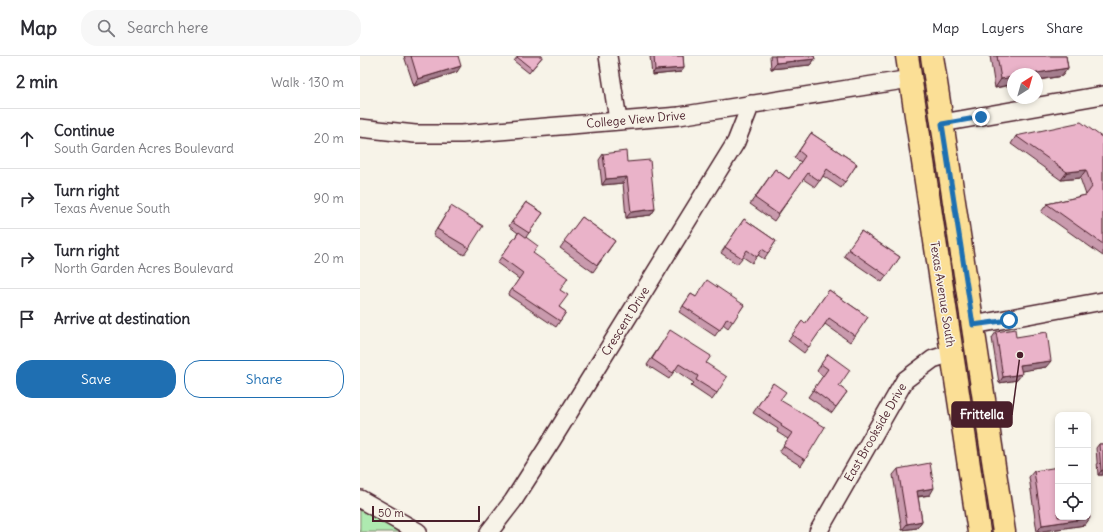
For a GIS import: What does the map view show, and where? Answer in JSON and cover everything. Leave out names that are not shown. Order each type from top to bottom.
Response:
[{"type":"main road","name":"Texas Avenue South","points":[[907,56],[979,532]]},
{"type":"main road","name":"Texas Avenue South","points":[[932,56],[1004,532]]},
{"type":"main road","points":[[925,177],[941,194],[959,317],[964,323],[973,325]]},
{"type":"street","points":[[608,56],[618,120]]},
{"type":"street","name":"College View Drive","points":[[360,128],[415,134],[462,134],[679,116],[910,79]]},
{"type":"street","points":[[942,124],[1103,95]]},
{"type":"street","name":"Crescent Drive","points":[[489,532],[525,483],[736,142],[752,104]]},
{"type":"street","points":[[973,325],[1103,301]]},
{"type":"street","name":"East Brookside Drive","points":[[818,532],[905,380],[933,359],[952,353]]},
{"type":"street","points":[[360,499],[418,532]]},
{"type":"green space","points":[[360,499],[418,532],[360,532]]},
{"type":"building","points":[[411,56],[458,56],[461,66],[418,79]]},
{"type":"building","points":[[543,56],[532,69],[517,57]]},
{"type":"building","points":[[654,56],[683,56],[684,68],[655,70]]},
{"type":"building","points":[[775,56],[814,56],[815,59],[776,63]]},
{"type":"building","points":[[997,56],[1066,56],[1068,68],[1043,72],[1043,68],[1007,68],[1007,78],[1001,79]]},
{"type":"building","points":[[1081,122],[1103,138],[1103,244],[1047,204],[1086,195],[1092,187],[1086,170],[1067,172],[1016,136]]},
{"type":"building","points":[[811,133],[857,164],[845,182],[827,169],[820,181],[808,173],[778,214],[755,198],[775,169],[789,179],[805,156],[799,151]]},
{"type":"building","points":[[626,151],[627,162],[650,160],[655,209],[631,212],[627,177],[606,179],[603,154]]},
{"type":"building","points":[[526,202],[543,213],[529,233],[512,222]]},
{"type":"building","points":[[451,206],[483,226],[469,248],[437,229]]},
{"type":"building","points":[[582,217],[615,241],[597,265],[564,241]]},
{"type":"building","points":[[744,219],[776,241],[768,253],[762,249],[757,257],[747,250],[742,258],[725,247]]},
{"type":"building","points":[[861,231],[900,257],[887,276],[848,249]]},
{"type":"building","points":[[519,232],[538,246],[533,253],[568,278],[560,290],[568,295],[559,307],[566,312],[560,321],[512,289],[523,273],[501,257]]},
{"type":"building","points":[[707,280],[744,305],[733,322],[727,318],[720,330],[683,306],[691,294],[696,297]]},
{"type":"building","points":[[829,290],[868,317],[855,336],[829,318],[809,347],[792,335],[802,321],[805,324]]},
{"type":"building","points":[[1015,329],[1016,337],[1047,332],[1051,361],[1020,365],[1022,374],[1003,377],[996,332]]},
{"type":"building","points":[[670,330],[711,356],[706,363],[727,377],[717,393],[696,380],[698,376],[679,364],[673,373],[652,359]]},
{"type":"building","points":[[828,354],[850,370],[839,386],[847,392],[836,407],[813,390],[828,369],[821,364]]},
{"type":"building","points":[[773,383],[786,392],[780,400],[825,427],[805,460],[783,446],[792,433],[781,426],[782,424],[757,407]]},
{"type":"building","points":[[1099,444],[1103,444],[1103,470],[1101,471]]},
{"type":"building","points":[[930,463],[934,488],[917,491],[922,521],[907,524],[898,469]]},
{"type":"building","points":[[1055,468],[1055,520],[1076,520],[1042,525],[1034,471]]},
{"type":"place","name":"Frittella","points":[[1020,355]]},
{"type":"route","points":[[981,117],[942,124],[973,325],[1009,320]]}]
